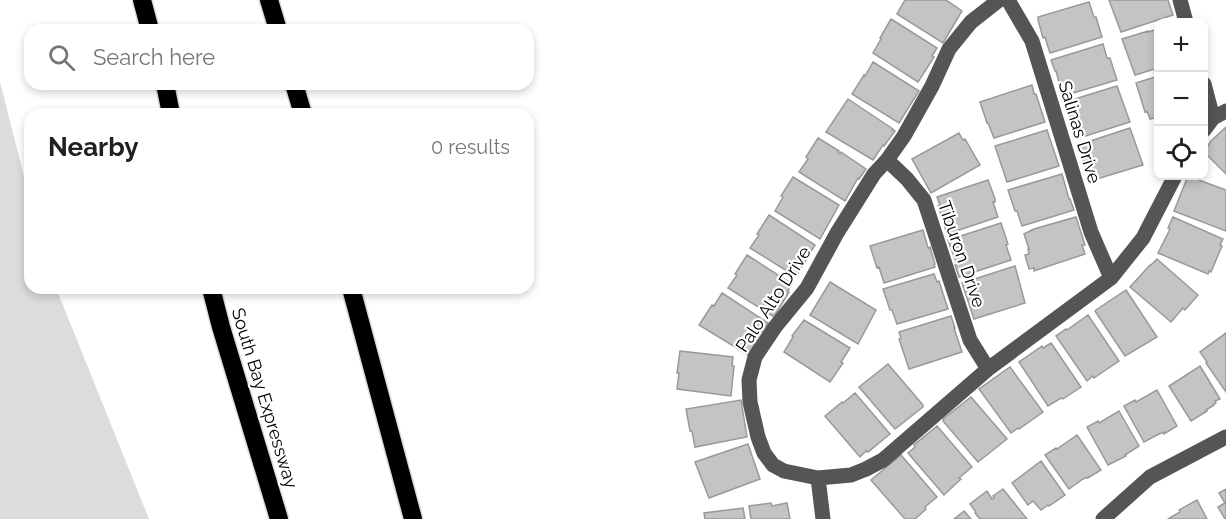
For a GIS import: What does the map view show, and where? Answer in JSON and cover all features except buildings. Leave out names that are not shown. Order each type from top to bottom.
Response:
[{"type":"highway","points":[[142,0],[148,24]]},
{"type":"highway","points":[[269,0],[276,24]]},
{"type":"highway","points":[[166,90],[170,108]]},
{"type":"highway","points":[[296,90],[301,108]]},
{"type":"highway","name":"South Bay Expressway","points":[[213,294],[279,519]]},
{"type":"highway","points":[[353,294],[413,519]]},
{"type":"street","name":"Palo Alto Drive","points":[[999,0],[971,22],[949,49],[932,86],[904,136],[874,174],[837,233],[807,288],[775,327],[755,357],[749,380],[751,410],[764,453],[773,465],[784,471],[818,478],[851,475],[883,460],[988,369],[1111,278],[1143,238],[1173,180]]},
{"type":"street","name":"Salinas Drive","points":[[1008,0],[1032,41],[1091,232],[1111,278]]},
{"type":"street","points":[[1180,0],[1185,18]]},
{"type":"street","points":[[1208,100],[1214,120]]},
{"type":"street","name":"Tiburon Drive","points":[[887,160],[924,200],[970,340],[988,369]]},
{"type":"street","points":[[1103,519],[1150,477],[1226,437]]},
{"type":"street","points":[[818,478],[823,519]]},
{"type":"shaded area","points":[[0,82],[24,176],[24,294],[58,294],[149,519],[0,519]]}]
